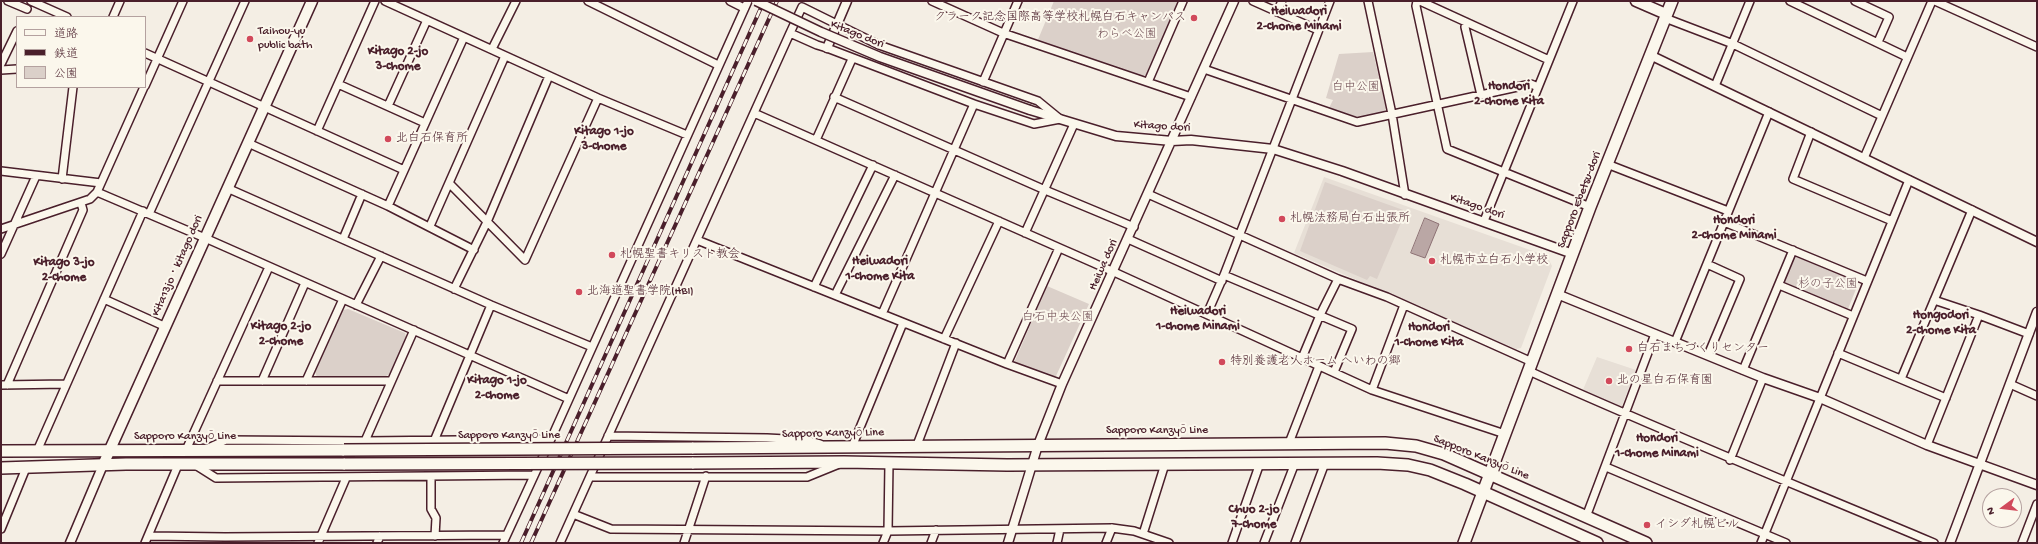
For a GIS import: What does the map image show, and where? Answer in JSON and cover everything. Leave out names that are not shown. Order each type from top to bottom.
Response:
[{"type":"main road","name":"Kita13jo・kitago dori","points":[[103,465],[312,1]]},
{"type":"main road","points":[[1636,1],[1666,16]]},
{"type":"main road","name":"Sapporo Ebetsu-dori","points":[[1464,543],[1492,474],[1505,434],[1590,207],[1672,1]]},
{"type":"main road","name":"Sapporo Kanzyō Line","points":[[1,451],[1385,443],[1416,446],[1444,454],[1646,543]]},
{"type":"main road","points":[[1,468],[103,465],[197,466],[844,462],[1165,464],[1377,462],[1408,465],[1430,470],[1597,543]]},
{"type":"street","points":[[8,1],[27,10]]},
{"type":"street","points":[[24,16],[31,1],[65,16]]},
{"type":"street","points":[[113,16],[120,1]]},
{"type":"street","points":[[146,84],[183,1]]},
{"type":"street","points":[[37,451],[104,298],[146,213],[245,1]]},
{"type":"street","points":[[317,131],[375,1]]},
{"type":"street","points":[[385,1],[598,98],[687,135]]},
{"type":"street","points":[[492,49],[516,1]]},
{"type":"street","points":[[588,1],[718,65]]},
{"type":"street","points":[[730,1],[744,8]]},
{"type":"street","points":[[503,543],[748,1]]},
{"type":"street","name":"Kitago dori","points":[[756,1],[821,32],[880,57],[1060,120],[1116,136],[1172,141],[1191,140],[1273,149],[1342,171],[1405,195],[1484,221],[1573,254]]},
{"type":"street","points":[[826,48],[847,1]]},
{"type":"street","points":[[932,1],[1003,33],[1191,97]]},
{"type":"street","points":[[983,82],[1018,1]]},
{"type":"street","points":[[1148,82],[1183,1]]},
{"type":"street","name":"Heiwa dori","points":[[1008,543],[1038,445],[1062,384],[1114,272],[1234,1]]},
{"type":"street","points":[[1253,1],[1318,30]]},
{"type":"street","points":[[1277,12],[1282,1]]},
{"type":"street","points":[[1207,314],[1223,278],[1330,1]]},
{"type":"street","points":[[1368,1],[1392,114],[1405,195]]},
{"type":"street","points":[[1417,1],[1416,6],[1447,149],[1590,207]]},
{"type":"street","points":[[1484,221],[1573,1]]},
{"type":"street","points":[[1715,86],[1750,1]]},
{"type":"street","points":[[1790,1],[1907,57]]},
{"type":"street","points":[[1856,1],[1888,18],[1878,42]]},
{"type":"street","points":[[1864,158],[1932,1]]},
{"type":"street","points":[[1935,1],[2037,47]]},
{"type":"street","points":[[1424,2],[1549,60]]},
{"type":"street","points":[[560,543],[802,7],[879,45],[1038,101],[1060,120]]},
{"type":"street","points":[[1666,16],[1733,44],[1882,116]]},
{"type":"street","points":[[388,106],[426,20]]},
{"type":"street","points":[[1466,22],[1465,27],[1481,95]]},
{"type":"street","points":[[1,64],[16,33]]},
{"type":"street","points":[[790,33],[852,59],[974,104],[1034,124],[1060,120]]},
{"type":"street","points":[[388,206],[464,37]]},
{"type":"street","points":[[146,53],[209,80],[404,170]]},
{"type":"street","points":[[1650,54],[2037,242]]},
{"type":"street","points":[[430,226],[505,56]]},
{"type":"street","points":[[816,140],[852,59]]},
{"type":"street","points":[[1,70],[16,69]]},
{"type":"street","points":[[1204,69],[1357,122],[1531,84],[1538,87]]},
{"type":"street","points":[[454,289],[487,222],[549,76]]},
{"type":"street","points":[[338,84],[425,123]]},
{"type":"street","points":[[62,179],[73,88]]},
{"type":"street","points":[[1,229],[90,199],[97,192],[144,88]]},
{"type":"street","points":[[834,97],[1045,190],[1134,227]]},
{"type":"street","points":[[449,183],[525,260],[598,98]]},
{"type":"street","points":[[882,314],[974,104]]},
{"type":"street","points":[[1675,342],[1769,112]]},
{"type":"street","points":[[754,113],[1025,232],[1372,390],[1505,434]]},
{"type":"street","points":[[1025,232],[1074,124]]},
{"type":"street","points":[[1811,132],[1793,179],[1892,221]]},
{"type":"street","points":[[248,143],[388,206],[430,226],[474,250]]},
{"type":"street","points":[[1607,164],[1728,211]]},
{"type":"street","points":[[814,286],[873,165]]},
{"type":"street","points":[[1,171],[101,183]]},
{"type":"street","points":[[834,295],[895,175]]},
{"type":"street","points":[[1,254],[13,224],[36,176]]},
{"type":"street","points":[[1760,543],[1909,180]]},
{"type":"street","points":[[227,188],[454,289],[592,347]]},
{"type":"street","points":[[97,192],[205,238],[569,399]]},
{"type":"street","points":[[343,239],[362,194]]},
{"type":"street","points":[[1148,194],[1338,279],[1404,305],[1530,366],[1625,415],[1730,460],[1786,481],[1934,543]]},
{"type":"street","points":[[66,384],[4,385],[83,210],[81,202]]},
{"type":"street","points":[[1901,379],[1972,210]]},
{"type":"street","points":[[944,339],[999,221]]},
{"type":"street","points":[[1724,222],[1867,281]]},
{"type":"street","points":[[1128,239],[1352,329],[1334,372]]},
{"type":"street","points":[[697,240],[903,323],[1062,384]]},
{"type":"street","points":[[1007,364],[1059,248]]},
{"type":"street","points":[[1743,370],[1793,250]]},
{"type":"street","points":[[356,305],[380,256]]},
{"type":"street","points":[[1707,264],[1740,279],[1708,355]]},
{"type":"street","points":[[186,450],[269,267]]},
{"type":"street","points":[[1302,358],[1320,315],[1338,279]]},
{"type":"street","points":[[262,381],[305,283]]},
{"type":"street","points":[[1779,285],[1853,316]]},
{"type":"street","points":[[1558,294],[1763,378],[1820,398],[1927,445],[2037,485]]},
{"type":"street","points":[[104,298],[166,327]]},
{"type":"street","points":[[306,381],[343,299]]},
{"type":"street","points":[[1934,300],[2029,334]]},
{"type":"street","points":[[434,441],[491,305]]},
{"type":"street","points":[[1372,390],[1404,305]]},
{"type":"street","points":[[1950,543],[2037,313]]},
{"type":"street","points":[[1927,445],[1979,315]]},
{"type":"street","points":[[852,447],[903,323]]},
{"type":"street","points":[[365,442],[414,330]]},
{"type":"street","points":[[1586,517],[1655,334]]},
{"type":"street","points":[[917,445],[956,343]]},
{"type":"street","points":[[1838,353],[1946,398]]},
{"type":"street","points":[[1289,443],[1319,366]]},
{"type":"street","points":[[1730,460],[1763,378]]},
{"type":"street","points":[[217,381],[391,381]]},
{"type":"street","points":[[2010,384],[2037,396]]},
{"type":"street","points":[[608,436],[767,438],[805,440],[837,447]]},
{"type":"street","points":[[202,450],[226,440],[365,442],[551,439]]},
{"type":"street","points":[[590,477],[807,477],[844,462]]},
{"type":"street","points":[[1264,543],[1295,462]]},
{"type":"street","points":[[883,543],[888,531],[889,463]]},
{"type":"street","points":[[1234,542],[1260,463]]},
{"type":"street","points":[[1295,543],[1325,463]]},
{"type":"street","points":[[1142,534],[1165,464]]},
{"type":"street","name":"Kita13jo・kitago dori","points":[[70,543],[103,465]]},
{"type":"street","points":[[145,543],[178,465]]},
{"type":"street","points":[[197,466],[216,478],[346,478],[534,475]]},
{"type":"street","points":[[1606,467],[1786,543]]},
{"type":"street","points":[[1,529],[26,468]]},
{"type":"street","points":[[684,543],[706,476]]},
{"type":"street","points":[[432,477],[431,509],[436,518],[438,538]]},
{"type":"street","points":[[319,540],[346,478]]},
{"type":"street","points":[[2022,543],[2037,504]]},
{"type":"street","points":[[573,514],[611,529],[888,531],[1112,528],[1134,531],[1169,543]]},
{"type":"street","points":[[1106,543],[1112,528]]},
{"type":"street","points":[[1057,543],[1060,529]]},
{"type":"street","points":[[931,543],[936,530]]},
{"type":"street","points":[[149,536],[224,540],[319,540],[380,536],[438,538],[506,535]]},
{"type":"street","points":[[377,543],[380,536]]},
{"type":"shaded area","name":"札幌市立白石小学校","points":[[1324,177],[1547,256],[1552,266],[1521,348],[1516,349],[1294,253]]},
{"type":"shaded area","points":[[1425,218],[1439,224],[1425,258],[1411,253]]},
{"type":"shaded area","name":"北の星白石保育園","points":[[1597,357],[1636,370],[1621,408],[1582,392]]},
{"type":"green space","name":"わらべ公園","points":[[1054,1],[1179,1],[1146,75],[1142,76],[1037,42]]},
{"type":"green space","name":"白中公園","points":[[1373,52],[1386,108],[1384,112],[1358,117],[1329,108],[1333,100],[1326,98],[1339,54]]},
{"type":"green space","points":[[1325,182],[1406,211],[1377,279],[1370,276],[1367,280],[1300,251]]},
{"type":"green space","name":"杉の子公園","points":[[1798,256],[1857,282],[1858,284],[1848,309],[1784,282],[1795,257]]},
{"type":"green space","name":"白石中央公園","points":[[1047,286],[1089,304],[1056,376],[1050,376],[1014,363]]},
{"type":"green space","points":[[348,309],[405,333],[406,337],[390,374],[386,376],[317,377],[315,372],[343,310]]},
{"type":"railway","points":[[521,543],[764,1]]},
{"type":"railway","points":[[531,543],[777,1]]},
{"type":"place","name":"クラーク記念国際高等学校札幌白石キャンパス","points":[[1194,18]]},
{"type":"place","name":"Taihou-yu public bath","points":[[250,39]]},
{"type":"place","name":"北白石保育所","points":[[388,139]]},
{"type":"place","name":"札幌法務局白石出張所","points":[[1282,219]]},
{"type":"place","name":"札幌聖書キリスト教会","points":[[612,255]]},
{"type":"place","name":"札幌市立白石小学校","points":[[1432,261]]},
{"type":"place","name":"北海道聖書学院(HBI)","points":[[579,292]]},
{"type":"place","name":"白石まちづくりセンター","points":[[1629,349]]},
{"type":"place","name":"特別養護老人ホーム へいわの郷","points":[[1222,362]]},
{"type":"place","name":"北の星白石保育園","points":[[1609,381]]},
{"type":"place","name":"イシダ札幌ビル","points":[[1647,525]]},
{"type":"district","name":"Heiwadori 2-chome Minami","points":[[1299,20]]},
{"type":"district","name":"Kitago 2-jo 3-chome","points":[[398,60]]},
{"type":"district","name":"Hondori 2-chome Kita","points":[[1509,94]]},
{"type":"district","name":"Kitago 1-jo 3-chome","points":[[604,140]]},
{"type":"district","name":"Hondori 2-chome Minami","points":[[1734,228]]},
{"type":"district","name":"Kitago 3-jo 2-chome","points":[[64,270]]},
{"type":"district","name":"Heiwadori 1-chome Kita","points":[[880,270]]},
{"type":"district","name":"Heiwadori 1-chome Minami","points":[[1198,320]]},
{"type":"district","name":"Hongodori 2-chome Kita","points":[[1941,324]]},
{"type":"district","name":"Kitago 2-jo 2-chome","points":[[281,334]]},
{"type":"district","name":"Hondori 1-chome Kita","points":[[1429,336]]},
{"type":"district","name":"Kitago 1-jo 2-chome","points":[[497,388]]},
{"type":"district","name":"Hondori 1-chome Minami","points":[[1657,446]]},
{"type":"district","name":"Chuo 2-jo 7-chome","points":[[1254,518]]}]
